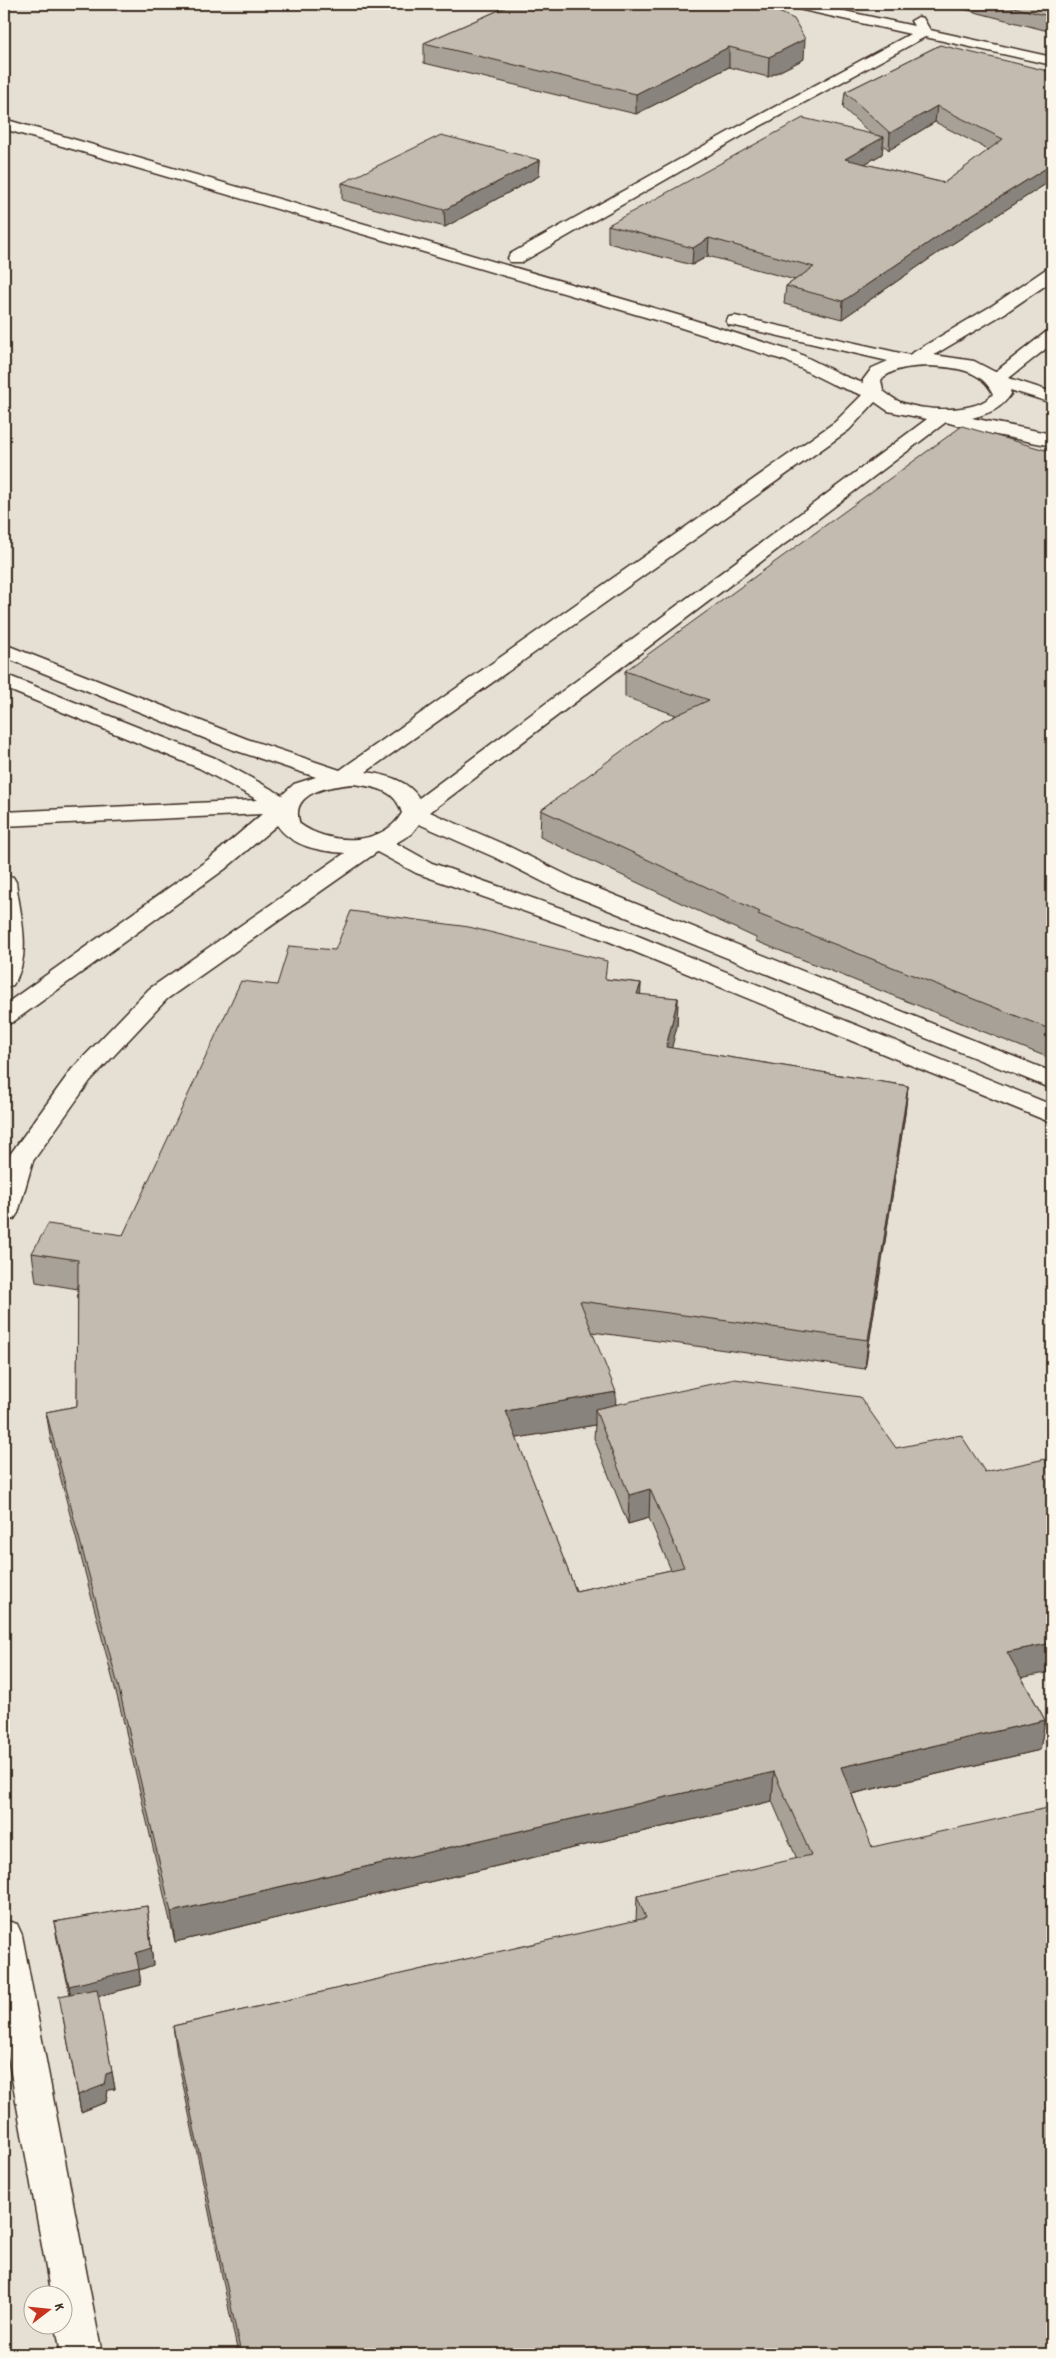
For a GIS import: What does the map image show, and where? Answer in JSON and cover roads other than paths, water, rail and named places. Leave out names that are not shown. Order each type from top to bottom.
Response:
[{"type":"street","points":[[794,4],[1052,50]]},
{"type":"street","points":[[841,4],[1052,60]]},
{"type":"street","points":[[516,258],[921,26]]},
{"type":"street","points":[[4,109],[713,315],[783,333],[912,361],[999,309],[1052,273]]},
{"type":"street","points":[[4,124],[675,320],[792,357],[838,380],[874,393],[895,407],[920,413],[965,414],[984,409],[995,403],[1002,394],[1000,384],[993,376],[966,365],[936,360],[912,361],[893,365],[880,371],[872,380],[874,393]]},
{"type":"street","points":[[996,380],[1052,336]]},
{"type":"street","points":[[996,380],[1052,398]]},
{"type":"street","points":[[343,778],[842,426],[874,393]]},
{"type":"street","points":[[944,415],[981,426],[1052,440]]},
{"type":"street","points":[[4,1213],[20,1160],[80,1075],[158,994],[376,842],[404,829],[414,813],[944,415]]},
{"type":"street","points":[[4,650],[239,744],[343,778]]},
{"type":"street","points":[[4,680],[207,763],[286,806]]},
{"type":"street","points":[[4,1017],[217,864],[286,806],[295,795],[309,786],[343,778],[374,780],[397,788],[412,801],[414,813]]},
{"type":"street","points":[[4,819],[286,806]]},
{"type":"street","points":[[286,806],[286,818],[292,828],[306,838],[333,845],[355,846],[376,842],[424,868],[617,936],[1052,1115]]},
{"type":"street","points":[[414,813],[502,852],[568,885],[1052,1081]]},
{"type":"street","points":[[4,882],[12,951],[4,980]]},
{"type":"street","points":[[4,1935],[82,2354]]}]
